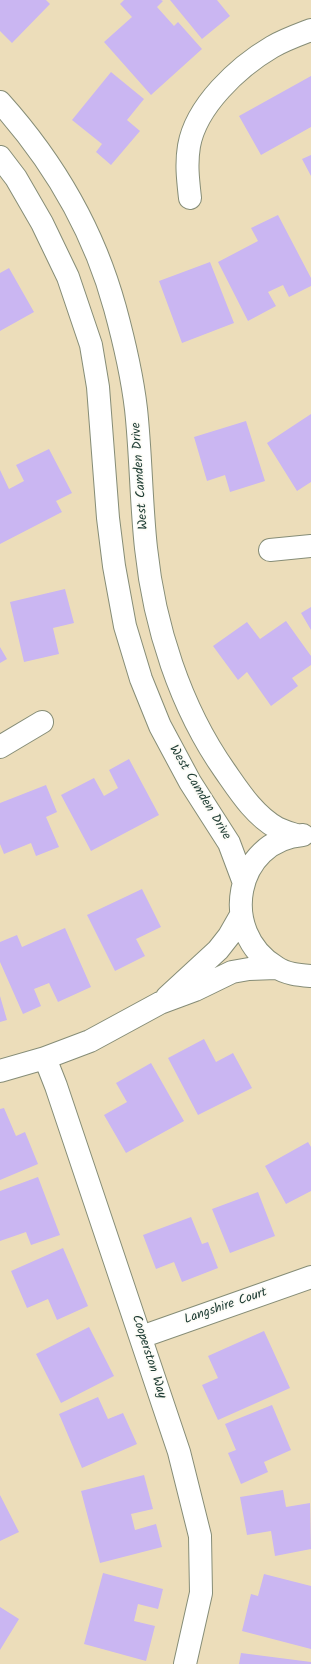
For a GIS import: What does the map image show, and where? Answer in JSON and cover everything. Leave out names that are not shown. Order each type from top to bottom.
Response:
[{"type":"street","points":[[190,198],[186,171],[189,145],[198,120],[212,98],[230,79],[271,47],[311,30]]},
{"type":"street","name":"West Camden Drive","points":[[0,102],[28,134],[52,169],[70,200],[99,259],[115,307],[128,362],[136,408],[146,549],[155,603],[170,656],[187,703],[212,752],[244,798],[262,816],[277,827],[304,835]]},
{"type":"street","name":"West Camden Drive","points":[[0,157],[16,178],[45,230],[68,277],[91,344],[98,387],[108,518],[114,566],[125,626],[141,679],[160,726],[186,775],[229,843],[244,882]]},
{"type":"street","points":[[270,550],[311,546]]},
{"type":"street","points":[[0,747],[42,722]]},
{"type":"street","points":[[304,835],[278,842],[264,852],[252,866],[244,882],[240,899],[240,915],[247,936],[260,954],[276,968],[295,975],[311,976]]},
{"type":"street","points":[[160,1003],[218,950],[229,936],[240,915]]},
{"type":"street","points":[[0,1071],[45,1058],[90,1041],[160,1003],[195,990],[232,972],[249,969],[276,968]]},
{"type":"street","name":"Cooperston Way","points":[[45,1058],[141,1337],[187,1478],[200,1536],[201,1593],[185,1664]]},
{"type":"street","name":"Langshire Court","points":[[141,1337],[311,1277]]},
{"type":"building","points":[[0,0],[46,0],[50,4],[12,43],[0,31]]},
{"type":"building","points":[[124,0],[163,1],[157,7],[174,26],[178,22],[202,49],[151,95],[104,42],[132,17],[120,4]]},
{"type":"building","points":[[170,0],[217,0],[230,16],[202,39]]},
{"type":"building","points":[[111,72],[144,99],[127,120],[140,131],[111,165],[96,152],[102,144],[72,120]]},
{"type":"building","points":[[311,76],[311,127],[261,155],[239,116]]},
{"type":"building","points":[[311,155],[311,176],[302,159]]},
{"type":"building","points":[[278,215],[311,278],[311,286],[289,297],[283,285],[268,292],[276,306],[248,321],[218,262],[258,241],[251,228]]},
{"type":"building","points":[[210,262],[234,323],[182,343],[159,281]]},
{"type":"building","points":[[9,268],[34,312],[0,331],[0,273]]},
{"type":"building","points":[[311,414],[311,482],[297,491],[267,443]]},
{"type":"building","points":[[246,421],[265,481],[230,492],[225,475],[207,481],[194,437]]},
{"type":"building","points":[[49,449],[72,493],[56,501],[62,512],[0,544],[0,470],[9,489],[24,481],[16,465]]},
{"type":"building","points":[[65,589],[74,623],[53,628],[59,654],[24,662],[10,602]]},
{"type":"building","points":[[311,607],[311,630],[301,613]]},
{"type":"building","points":[[286,621],[311,656],[311,665],[292,678],[298,686],[271,706],[247,672],[238,680],[213,646],[247,622],[260,639]]},
{"type":"building","points":[[0,647],[7,659],[0,663]]},
{"type":"building","points":[[129,759],[159,815],[91,851],[61,795],[94,778],[104,796],[118,788],[109,770]]},
{"type":"building","points":[[46,785],[57,812],[46,817],[59,847],[36,856],[31,843],[4,854],[0,844],[0,803]]},
{"type":"building","points":[[142,889],[161,927],[136,939],[145,956],[115,971],[87,915]]},
{"type":"building","points":[[65,928],[91,987],[58,1002],[49,983],[34,989],[41,1006],[23,1014],[0,962],[0,942],[17,935],[22,947]]},
{"type":"building","points":[[0,996],[7,1020],[0,1022]]},
{"type":"building","points":[[204,1039],[216,1062],[233,1053],[252,1088],[198,1115],[168,1058]]},
{"type":"building","points":[[151,1063],[184,1121],[126,1153],[104,1115],[127,1102],[116,1083]]},
{"type":"building","points":[[4,1108],[16,1136],[25,1132],[38,1164],[0,1180],[0,1109]]},
{"type":"building","points":[[308,1142],[311,1147],[311,1191],[286,1204],[265,1166]]},
{"type":"building","points":[[38,1177],[60,1235],[31,1245],[26,1232],[0,1241],[0,1191]]},
{"type":"building","points":[[258,1192],[275,1236],[230,1253],[212,1209]]},
{"type":"building","points":[[191,1217],[202,1244],[208,1242],[218,1268],[182,1282],[174,1262],[156,1269],[143,1235]]},
{"type":"building","points":[[63,1248],[88,1306],[57,1320],[48,1299],[27,1308],[11,1271]]},
{"type":"building","points":[[89,1327],[114,1376],[61,1403],[36,1354]]},
{"type":"building","points":[[264,1331],[290,1388],[218,1420],[202,1385],[218,1378],[208,1356]]},
{"type":"building","points":[[98,1397],[108,1419],[123,1413],[137,1444],[82,1468],[59,1414]]},
{"type":"building","points":[[272,1405],[291,1450],[264,1462],[268,1472],[241,1484],[228,1453],[236,1450],[225,1424]]},
{"type":"building","points":[[144,1475],[153,1509],[131,1514],[135,1530],[156,1524],[162,1547],[100,1563],[81,1491]]},
{"type":"building","points":[[283,1490],[286,1507],[310,1503],[311,1549],[275,1556],[271,1531],[247,1535],[240,1497]]},
{"type":"building","points":[[0,1495],[19,1532],[0,1541]]},
{"type":"building","points":[[103,1573],[163,1589],[158,1609],[138,1604],[134,1621],[155,1626],[146,1661],[84,1644]]},
{"type":"building","points":[[264,1574],[311,1586],[311,1649],[242,1631],[251,1594],[258,1596]]},
{"type":"building","points":[[0,1607],[19,1619],[0,1650]]},
{"type":"building","points":[[241,1653],[311,1662],[311,1664],[239,1664]]}]
